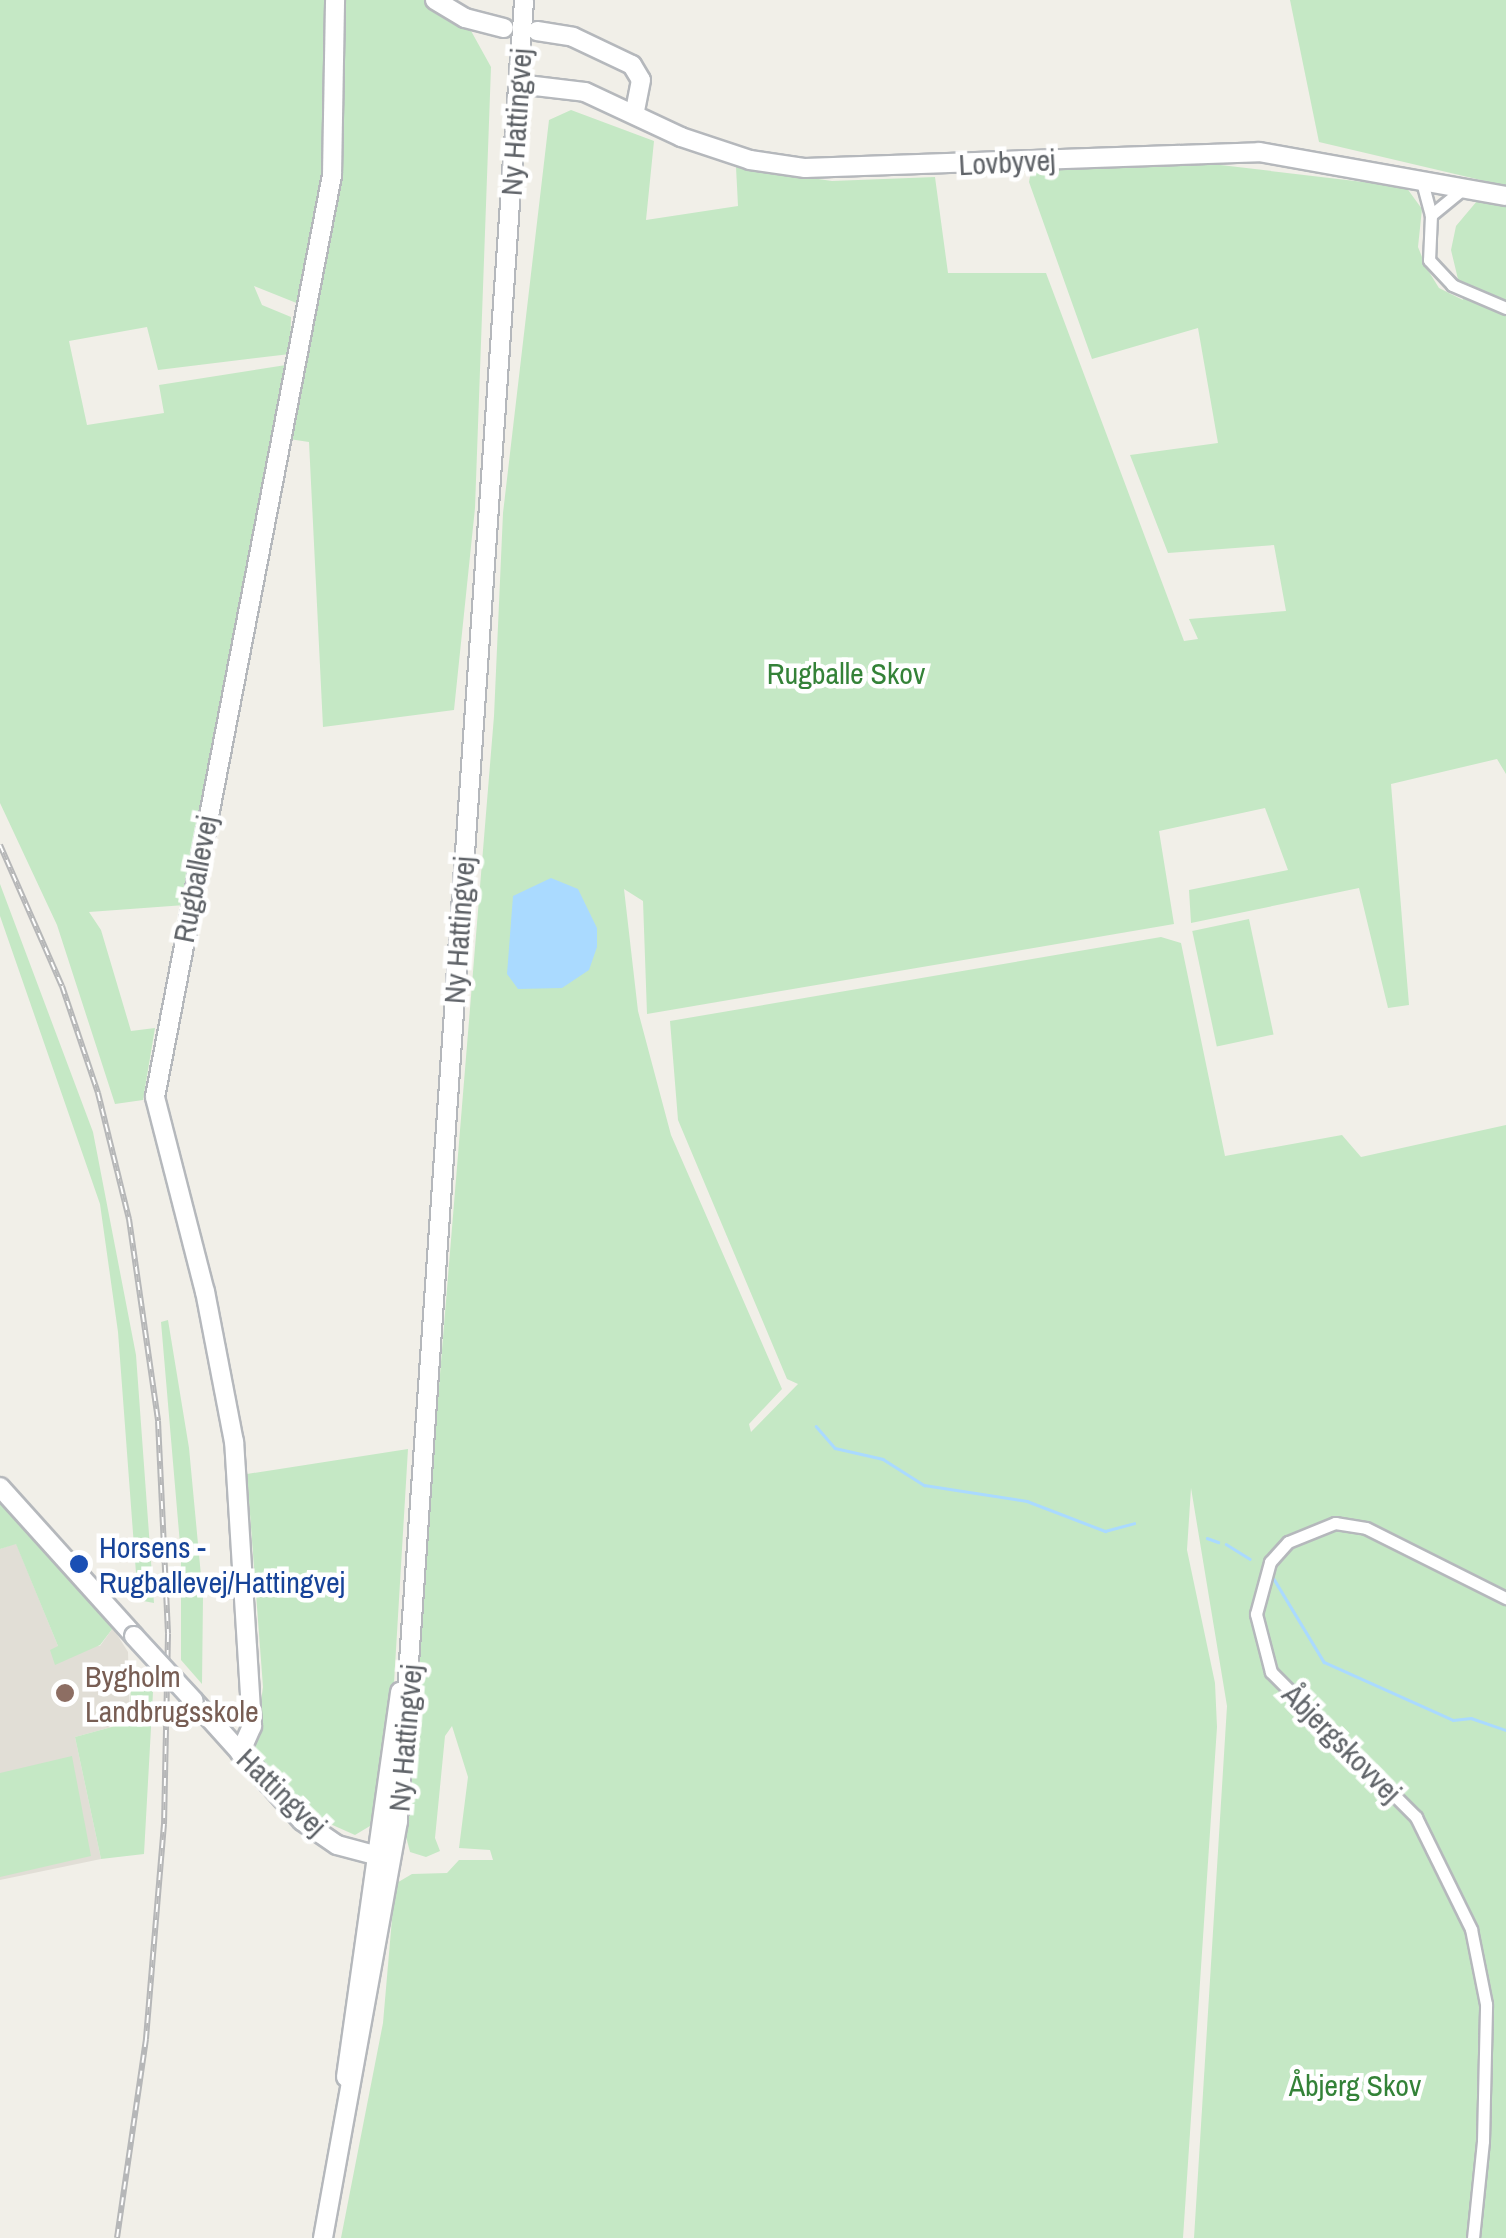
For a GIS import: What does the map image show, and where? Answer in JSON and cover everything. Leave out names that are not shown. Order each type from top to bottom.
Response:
[{"type":"street","name":"Rugballevej","points":[[240,1753],[252,1726],[234,1442],[206,1292],[155,1097],[332,175],[335,0]]},
{"type":"street","points":[[435,0],[465,18],[504,28]]},
{"type":"street","name":"Ny Hattingvej","points":[[412,1620],[524,0]]},
{"type":"street","points":[[537,32],[573,37],[632,65],[642,94],[634,112]]},
{"type":"street","name":"Lovbyvej","points":[[518,84],[585,92],[715,149],[804,168],[1259,152],[1506,196]]},
{"type":"street","points":[[1421,178],[1431,215],[1426,248],[1436,270],[1506,308]]},
{"type":"street","points":[[1431,215],[1464,188]]},
{"type":"street","name":"Hattingvej","points":[[0,1488],[302,1821],[337,1844],[384,1858]]},
{"type":"street","name":"Åbjergskovvej","points":[[1473,2238],[1483,2141],[1486,2004],[1471,1929],[1416,1817],[1271,1672],[1256,1614],[1270,1562],[1288,1542],[1336,1523],[1366,1528],[1506,1598]]},
{"type":"street","name":"Hattingvej","points":[[339,2152],[384,1858],[412,1620]]},
{"type":"street","name":"Hattingvej","points":[[323,2238],[370,2003],[384,1858]]},
{"type":"shaded area","name":"Bygholm Landbrugsskole","points":[[16,1543],[58,1646],[100,1646],[113,1628],[128,1652],[130,1722],[75,1737],[101,1859],[0,1880],[0,1549]]},
{"type":"green space","points":[[0,0],[330,0],[328,164],[299,304],[254,286],[262,305],[291,317],[290,354],[158,370],[147,327],[69,341],[87,425],[164,413],[159,385],[286,365],[185,905],[89,912],[101,930],[131,1031],[155,1028],[143,1100],[115,1104],[57,925],[0,803]]},
{"type":"green space","points":[[339,0],[425,0],[470,29],[491,67],[475,508],[454,710],[323,727],[309,442],[289,439],[338,170]]},
{"type":"green space","points":[[1290,0],[1506,0],[1506,186],[1319,142]]},
{"type":"green space","points":[[571,110],[654,141],[646,220],[738,206],[736,167],[832,181],[935,177],[948,273],[1046,273],[1184,641],[1198,639],[1189,619],[1286,611],[1274,545],[1168,553],[1130,455],[1218,443],[1198,328],[1092,359],[1029,182],[1031,171],[1212,164],[1406,187],[1422,209],[1418,247],[1426,267],[1439,288],[1463,300],[1451,250],[1456,226],[1477,201],[1506,203],[1506,774],[1497,759],[1391,784],[1409,1005],[1388,1008],[1359,888],[1191,923],[1189,890],[1288,870],[1265,808],[1159,831],[1174,924],[647,1014],[643,901],[624,889],[638,1011],[671,1135],[782,1389],[749,1424],[751,1432],[798,1384],[787,1379],[678,1120],[670,1021],[1161,937],[1181,943],[1225,1156],[1342,1135],[1361,1157],[1506,1125],[1506,2238],[1194,2238],[1227,1706],[1191,1488],[1187,1550],[1215,1683],[1217,1727],[1183,2238],[341,2238],[383,2023],[395,1884],[412,1874],[447,1873],[459,1860],[493,1860],[490,1850],[459,1848],[468,1777],[452,1726],[445,1736],[435,1838],[440,1851],[426,1857],[410,1852],[403,1825],[494,716],[503,513],[549,120]]},
{"type":"green space","points":[[0,884],[93,1132],[136,1355],[154,1603],[138,1600],[118,1332],[100,1204],[0,916]]},
{"type":"green space","points":[[1249,919],[1274,1034],[1217,1046],[1192,931]]},
{"type":"green space","points":[[168,1320],[189,1448],[203,1597],[202,1684],[181,1660],[181,1556],[161,1322]]},
{"type":"green space","points":[[408,1449],[394,1683],[370,1826],[355,1835],[310,1815],[254,1752],[263,1687],[247,1474]]},
{"type":"green space","points":[[0,1501],[113,1628],[100,1645],[55,1665],[50,1650],[58,1646],[16,1544],[0,1549]]},
{"type":"green space","points":[[131,1675],[153,1692],[144,1854],[101,1859],[75,1737],[130,1722]]},
{"type":"green space","points":[[72,1756],[91,1856],[0,1877],[0,1773]]},
{"type":"water","points":[[551,878],[578,889],[597,928],[597,947],[589,970],[562,988],[518,989],[507,974],[513,896]]},
{"type":"waterway","points":[[816,1426],[835,1448],[883,1459],[924,1485],[1027,1501],[1105,1531],[1134,1523]]},
{"type":"waterway","points":[[1207,1538],[1218,1542]]},
{"type":"waterway","points":[[1226,1544],[1250,1559]]},
{"type":"waterway","points":[[1274,1579],[1324,1662],[1453,1720],[1471,1718],[1506,1730]]},
{"type":"railway","points":[[0,845],[62,986],[98,1093],[129,1219],[158,1421],[168,1634],[164,1824],[146,2039],[117,2238]]},
{"type":"place","name":"Horsens - Rugballevej/Hattingvej","points":[[79,1564]]},
{"type":"place","name":"Bygholm Landbrugsskole","points":[[65,1693]]},
{"type":"park label","name":"Rugballe Skov","points":[[846,673]]},
{"type":"park label","name":"Åbjerg Skov","points":[[1355,2085]]}]
